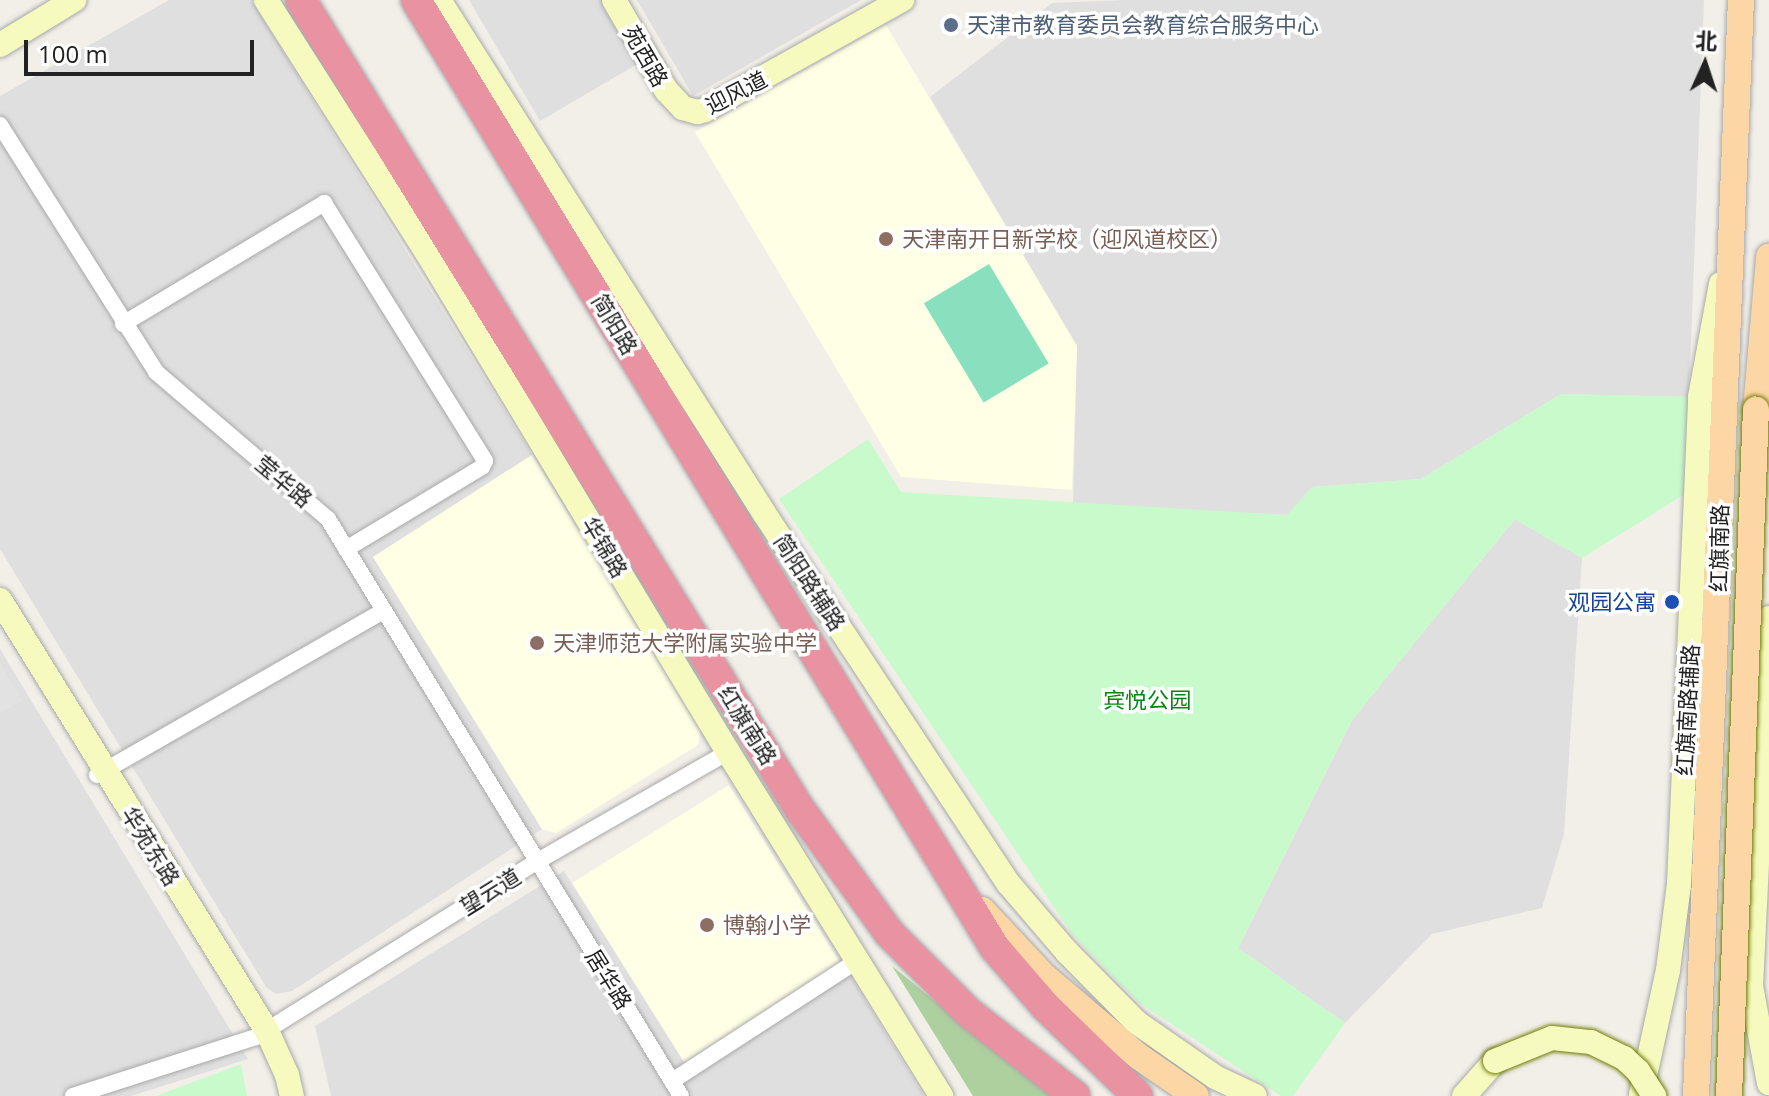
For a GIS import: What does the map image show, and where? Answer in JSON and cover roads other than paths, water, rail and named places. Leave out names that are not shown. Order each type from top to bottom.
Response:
[{"type":"highway","name":"红旗南路","points":[[301,0],[799,808],[881,921],[968,1012],[1075,1096]]},
{"type":"highway","name":"简阳路","points":[[416,0],[959,885]]},
{"type":"highway","points":[[959,885],[995,948],[1045,1006],[1138,1096]]},
{"type":"main road","name":"红旗南路","points":[[1696,1096],[1741,0]]},
{"type":"main road","name":"红旗南路","points":[[1729,1096],[1756,410],[1769,257]]},
{"type":"main road","points":[[959,885],[1045,977],[1138,1056],[1196,1096]]},
{"type":"street","points":[[0,36],[59,0]]},
{"type":"street","points":[[0,45],[74,0]]},
{"type":"street","name":"华锦路","points":[[266,0],[426,251],[728,752],[941,1096]]},
{"type":"street","name":"简阳路辅路","points":[[439,0],[764,513],[1008,883],[1067,952],[1136,1022],[1215,1077],[1255,1096]]},
{"type":"street","name":"苑西路","points":[[614,0],[666,90],[683,108]]},
{"type":"street","name":"迎风道","points":[[683,108],[699,104],[882,0]]},
{"type":"street","name":"迎风道","points":[[683,108],[705,110],[902,0]]},
{"type":"street","name":"莹华路","points":[[0,125],[156,372],[328,519],[536,862]]},
{"type":"street","points":[[123,324],[324,203],[485,461],[482,467],[346,549]]},
{"type":"street","name":"红旗南路辅路","points":[[1641,1096],[1668,970],[1679,884],[1700,397],[1731,227]]},
{"type":"street","name":"华苑东路","points":[[0,600],[100,773]]},
{"type":"street","points":[[100,773],[383,611]]},
{"type":"street","points":[[1769,618],[1751,986],[1769,1083]]},
{"type":"street","name":"华苑东路","points":[[0,620],[100,773],[261,1034],[278,1051],[292,1096]]},
{"type":"street","name":"望云道","points":[[73,1096],[261,1034],[536,862],[728,752]]},
{"type":"street","name":"居华路","points":[[536,862],[681,1096]]},
{"type":"street","points":[[672,1081],[858,960]]},
{"type":"street","name":"华苑东路","points":[[261,1034],[278,1096]]},
{"type":"street","points":[[1464,1096],[1495,1061],[1552,1038],[1591,1042],[1624,1058],[1638,1071],[1654,1096]]},
{"type":"place","name":"天津市教育委员会教育综合服务中心","points":[[951,25]]},
{"type":"place","name":"天津南开日新学校（迎风道校区）","points":[[886,239]]},
{"type":"place","name":"观园公寓","points":[[1672,602]]},
{"type":"place","name":"天津师范大学附属实验中学","points":[[537,643]]},
{"type":"place","name":"博翰小学","points":[[707,925]]},
{"type":"park label","name":"宾悦公园","points":[[1147,700]]}]
